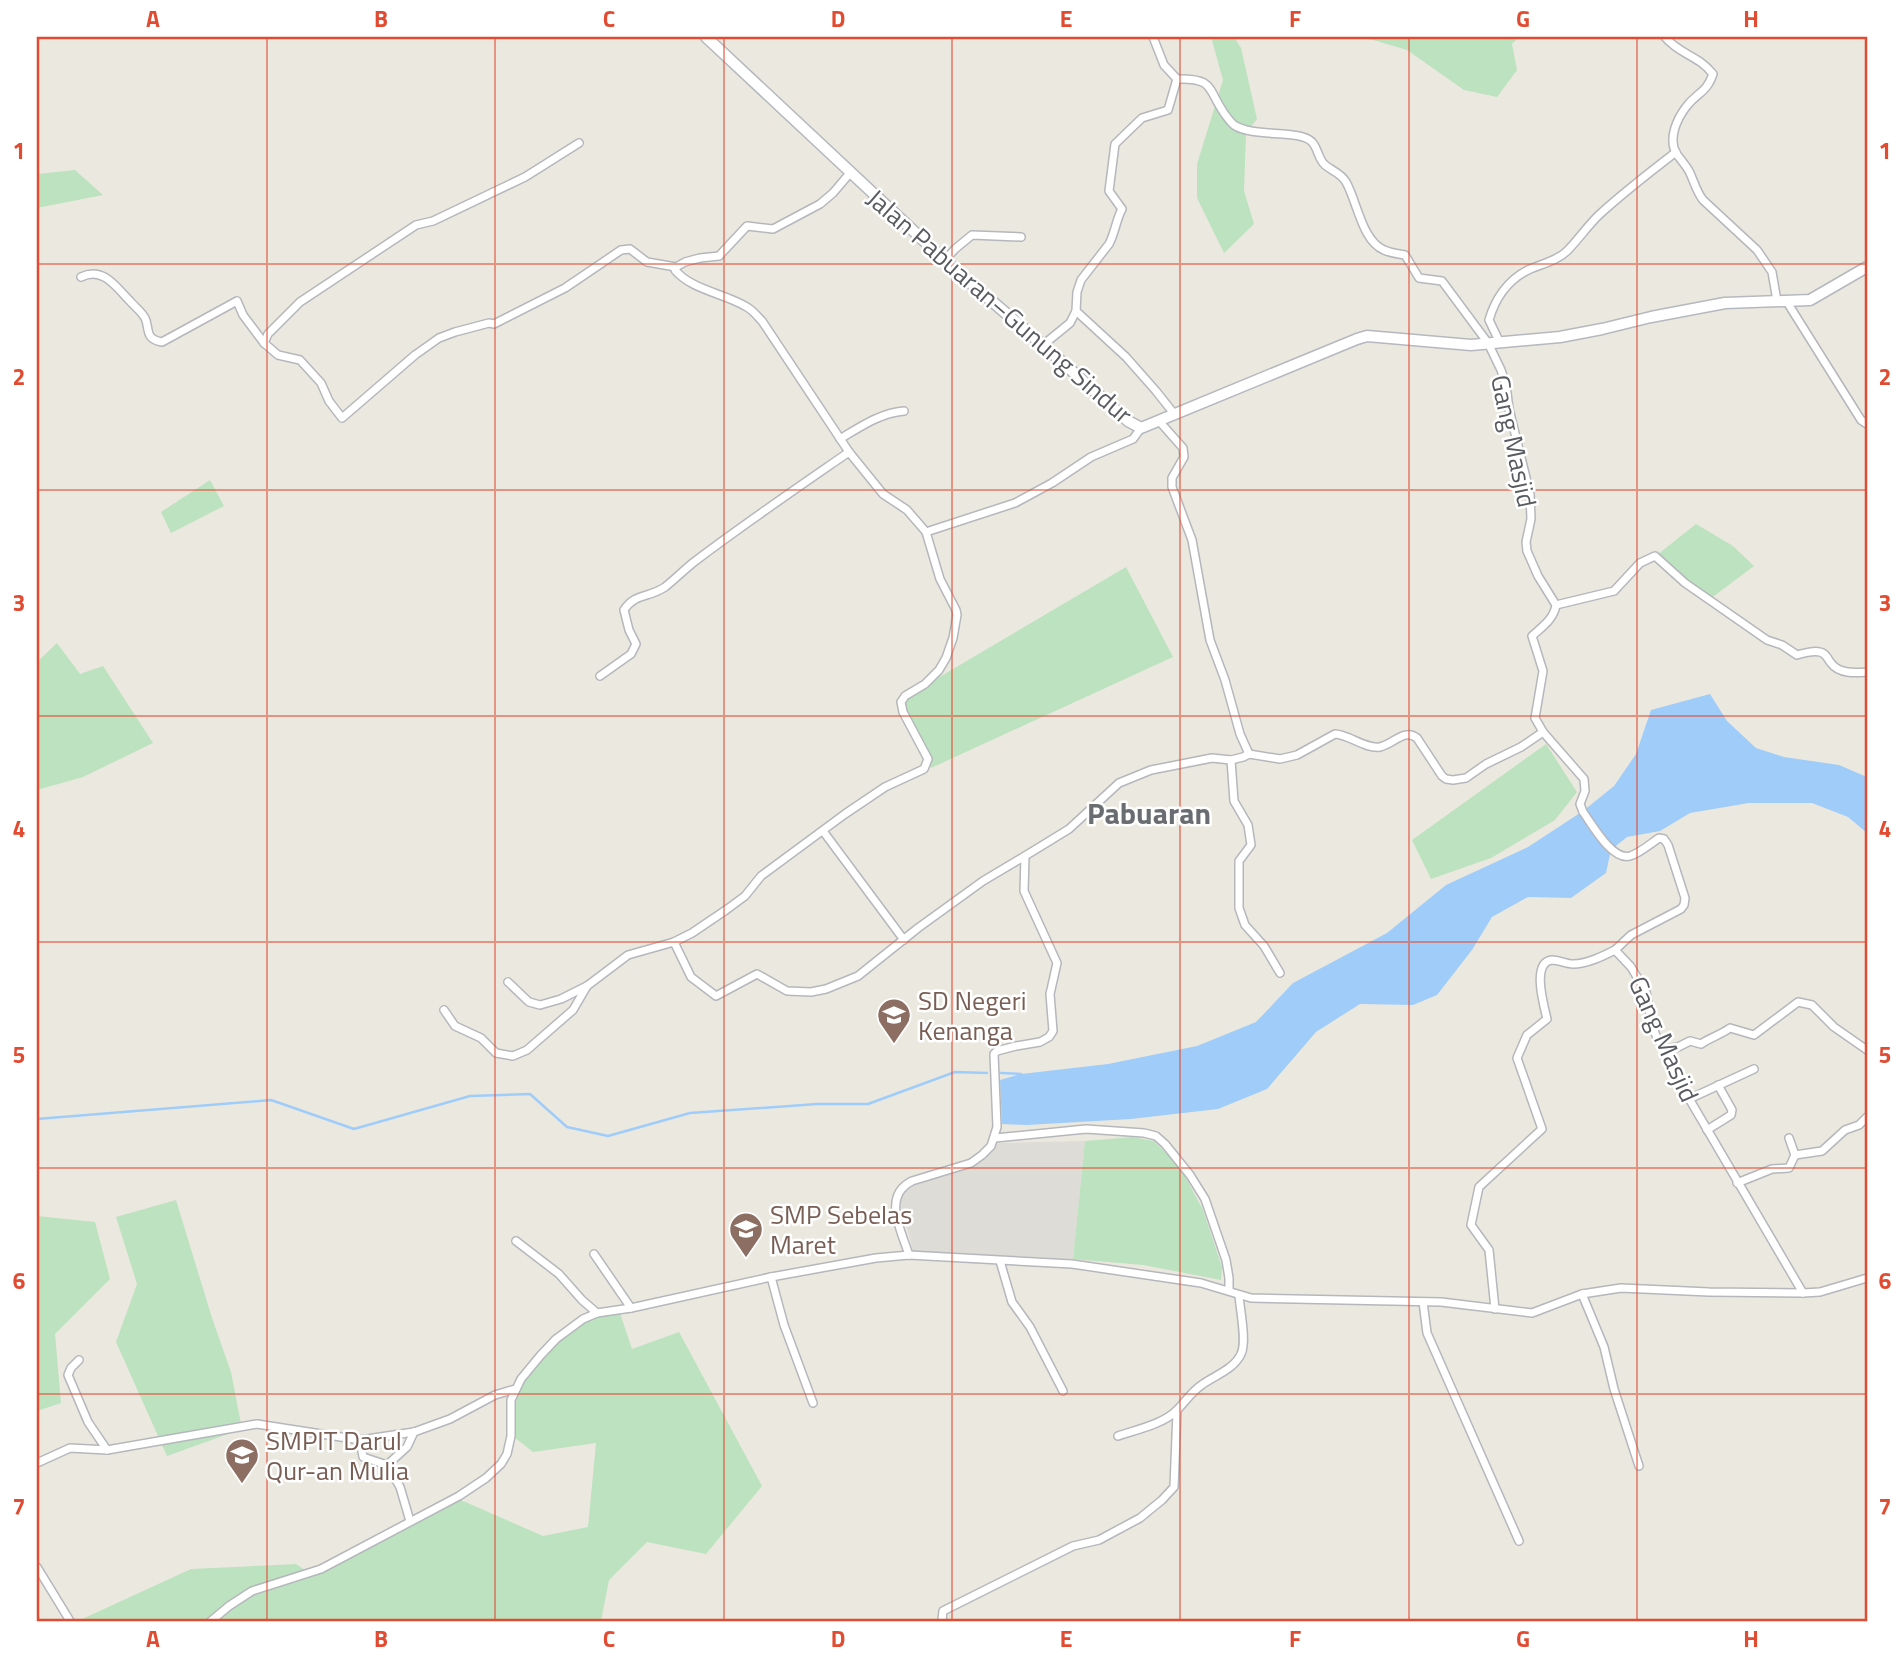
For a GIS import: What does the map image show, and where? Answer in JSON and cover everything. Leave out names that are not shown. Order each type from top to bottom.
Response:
[{"type":"street","name":"Jalan Pabuaran–Gunung Sindur","points":[[706,37],[944,261],[1128,421],[1141,428],[1357,339],[1379,336],[1471,345],[1581,334],[1726,303],[1802,302],[1819,297],[1867,267]]},
{"type":"street","points":[[1043,345],[1070,323],[1076,312],[1081,280],[1112,237],[1122,209],[1110,191],[1115,144],[1142,118],[1168,110],[1177,79],[1164,65],[1153,37]]},
{"type":"street","points":[[1665,37],[1673,46],[1704,63],[1713,74],[1709,86],[1687,105],[1674,129],[1672,142],[1688,169],[1697,193],[1757,250],[1772,272],[1782,302],[1861,420],[1867,424]]},
{"type":"street","name":"Gang Masjid","points":[[1177,79],[1194,79],[1206,84],[1212,89],[1231,123],[1237,127],[1261,133],[1298,136],[1313,143],[1325,165],[1345,181],[1373,242],[1384,250],[1405,255],[1419,278],[1442,281],[1488,343],[1506,385],[1509,409],[1530,494],[1531,519],[1526,542],[1527,551],[1538,576],[1556,605]]},
{"type":"street","points":[[264,342],[268,334],[300,302],[416,225],[433,221],[525,177],[579,143]]},
{"type":"street","points":[[1500,343],[1489,320],[1497,298],[1527,271],[1565,253],[1598,216],[1676,152]]},
{"type":"street","points":[[81,277],[98,273],[107,277],[145,318],[147,331],[156,341],[162,342],[237,301],[243,315],[264,342],[278,355],[300,360],[321,383],[329,401],[342,418],[415,355],[439,338],[489,323],[494,324],[565,288],[621,250],[630,249],[647,262],[676,267],[692,260],[719,256],[747,226],[773,229],[820,204],[850,173]]},
{"type":"street","points":[[944,261],[972,235],[1021,237]]},
{"type":"street","points":[[508,982],[529,1002],[540,1005],[561,999],[587,986],[628,955],[674,942],[692,933],[745,896],[761,876],[845,814],[886,787],[924,769],[928,763],[925,752],[903,712],[901,702],[905,696],[925,684],[943,664],[953,638],[957,615],[940,579],[926,532],[907,510],[883,494],[849,452],[762,321],[747,306],[679,275],[676,267]]},
{"type":"street","points":[[1076,312],[1126,357],[1175,415]]},
{"type":"street","points":[[840,439],[878,417],[904,411]]},
{"type":"street","points":[[1160,421],[1182,448],[1184,457],[1172,478],[1171,487],[1192,540],[1210,640],[1249,754]]},
{"type":"street","points":[[926,532],[1015,503],[1091,457],[1133,439],[1141,428]]},
{"type":"street","points":[[600,676],[631,654],[636,644],[624,610],[630,602],[664,587],[692,563],[849,452]]},
{"type":"street","points":[[674,942],[691,977],[716,996],[757,974],[787,991],[811,992],[826,989],[858,976],[983,881],[1069,829],[1119,783],[1151,770],[1212,758],[1231,760],[1249,754],[1280,759],[1297,755],[1335,734],[1379,747],[1407,734],[1417,738],[1446,779],[1466,778],[1543,732],[1535,718],[1543,671],[1532,636],[1552,617],[1556,605],[1614,591],[1640,564],[1655,556],[1685,583],[1767,640],[1782,645],[1797,655],[1822,653],[1841,671],[1867,673]]},
{"type":"street","name":"Gang Masjid","points":[[1543,732],[1584,779],[1585,791],[1580,804],[1611,850],[1625,857],[1659,838],[1664,839],[1668,845],[1685,898],[1684,905],[1631,935],[1615,950],[1631,967],[1646,992],[1652,1025],[1657,1038],[1667,1049],[1670,1066],[1803,1293]]},
{"type":"street","points":[[1231,760],[1234,801],[1248,825],[1251,845],[1238,861],[1239,908],[1245,925],[1264,946],[1280,973]]},
{"type":"street","points":[[823,831],[904,940]]},
{"type":"street","points":[[909,1255],[895,1208],[896,1195],[904,1184],[971,1163],[982,1155],[995,1138],[997,1127],[994,1054],[1016,1046],[1040,1042],[1053,1031],[1050,994],[1057,963],[1024,891],[1025,856]]},
{"type":"street","points":[[1495,1309],[1489,1250],[1471,1225],[1479,1187],[1542,1129],[1517,1058],[1527,1035],[1547,1019],[1540,981],[1541,967],[1553,960],[1574,964],[1604,956],[1615,950]]},
{"type":"street","points":[[444,1010],[455,1026],[481,1038],[496,1053],[513,1056],[527,1050],[573,1010],[587,986]]},
{"type":"street","points":[[1667,1049],[1690,1041],[1700,1044],[1730,1028],[1754,1035],[1798,1002],[1812,1005],[1833,1027],[1867,1050]]},
{"type":"street","points":[[1689,1099],[1754,1069]]},
{"type":"street","points":[[1707,1130],[1731,1115],[1732,1110],[1718,1085]]},
{"type":"street","points":[[1795,1155],[1822,1151],[1845,1130],[1859,1125],[1867,1117]]},
{"type":"street","points":[[995,1138],[1086,1129],[1156,1136],[1190,1175],[1205,1199],[1226,1259],[1229,1290]]},
{"type":"street","points":[[1737,1184],[1772,1169],[1789,1168],[1795,1155],[1789,1138]]},
{"type":"street","points":[[516,1241],[559,1274],[597,1313]]},
{"type":"street","points":[[594,1254],[631,1308]]},
{"type":"street","points":[[211,1621],[229,1605],[252,1591],[321,1569],[459,1496],[486,1478],[501,1464],[506,1454],[511,1436],[511,1400],[515,1389],[556,1339],[583,1319],[597,1313],[771,1277],[876,1258],[909,1255],[1072,1264],[1201,1283],[1251,1298],[1441,1302],[1532,1313],[1582,1294],[1621,1288],[1803,1293],[1820,1292],[1867,1278]]},
{"type":"street","points":[[1000,1261],[1012,1303],[1030,1327],[1063,1391]]},
{"type":"street","points":[[771,1277],[784,1325],[813,1403]]},
{"type":"street","points":[[1582,1294],[1604,1347],[1614,1389],[1639,1466]]},
{"type":"street","points":[[1118,1436],[1155,1424],[1177,1411],[1190,1394],[1228,1369],[1240,1356],[1244,1347],[1239,1295]]},
{"type":"street","points":[[1423,1302],[1427,1333],[1519,1541]]},
{"type":"street","points":[[79,1360],[71,1367],[68,1375],[88,1422],[107,1450]]},
{"type":"street","points":[[37,1463],[71,1448],[107,1450],[257,1424],[360,1440],[414,1432],[450,1419],[495,1395],[515,1389]]},
{"type":"street","points":[[942,1620],[943,1611],[1073,1546],[1099,1540],[1140,1518],[1162,1500],[1174,1487],[1177,1411]]},
{"type":"street","points":[[387,1465],[407,1447],[414,1432]]},
{"type":"street","points":[[360,1440],[363,1457],[387,1465],[400,1487],[410,1521]]},
{"type":"street","points":[[37,1567],[70,1621]]},
{"type":"shaded area","points":[[1085,1141],[1073,1259],[913,1251],[900,1202],[909,1187],[975,1164],[992,1152],[998,1143]]},
{"type":"green space","points":[[1211,37],[1234,37],[1241,48],[1257,119],[1246,133],[1244,191],[1254,224],[1224,253],[1197,198],[1197,164],[1223,80]]},
{"type":"green space","points":[[1363,37],[1519,37],[1512,44],[1517,70],[1497,97],[1464,90],[1407,50]]},
{"type":"green space","points":[[75,170],[103,195],[37,208],[37,174]]},
{"type":"green space","points":[[210,480],[224,506],[171,533],[161,512]]},
{"type":"green space","points":[[1696,524],[1733,546],[1754,566],[1710,599],[1657,555]]},
{"type":"green space","points":[[1126,567],[1173,657],[931,768],[897,702]]},
{"type":"green space","points":[[57,643],[80,674],[103,666],[153,743],[83,777],[37,790],[37,662]]},
{"type":"green space","points":[[1546,744],[1577,792],[1555,820],[1491,858],[1431,879],[1412,840]]},
{"type":"green space","points":[[1132,1137],[1154,1141],[1180,1167],[1203,1210],[1222,1267],[1221,1280],[1143,1265],[1073,1259],[1085,1141]]},
{"type":"green space","points":[[176,1200],[231,1372],[242,1429],[167,1456],[116,1342],[137,1284],[116,1217]]},
{"type":"green space","points":[[37,1216],[95,1222],[110,1279],[55,1334],[61,1403],[37,1411]]},
{"type":"green space","points":[[618,1307],[632,1349],[679,1332],[762,1486],[706,1554],[647,1542],[609,1580],[601,1621],[80,1620],[191,1569],[296,1564],[308,1572],[454,1497],[543,1536],[588,1527],[596,1443],[533,1452],[514,1437],[517,1391],[574,1322]]},
{"type":"water","points":[[1710,694],[1727,721],[1756,748],[1784,757],[1839,765],[1867,777],[1867,833],[1848,817],[1812,803],[1749,803],[1690,813],[1660,831],[1627,837],[1611,850],[1606,873],[1571,898],[1528,897],[1492,917],[1472,950],[1437,995],[1413,1005],[1360,1004],[1316,1032],[1267,1089],[1218,1109],[1131,1119],[1002,1124],[1000,1080],[1021,1074],[1108,1064],[1197,1046],[1256,1022],[1293,983],[1387,933],[1446,885],[1528,847],[1583,811],[1614,786],[1636,754],[1651,710]]},
{"type":"waterway","points":[[37,1119],[271,1100],[354,1129],[470,1096],[530,1094],[567,1127],[608,1136],[690,1113],[817,1104],[868,1104],[955,1072],[987,1073]]},
{"type":"waterway","points":[[1001,1073],[1021,1074]]},
{"type":"place","name":"SD Negeri Kenanga","points":[[894,1045]]},
{"type":"place","name":"SMP Sebelas Maret","points":[[746,1259]]},
{"type":"place","name":"SMPIT Darul Qur-an Mulia","points":[[242,1485]]},
{"type":"district","name":"Pabuaran","points":[[1149,813]]}]
